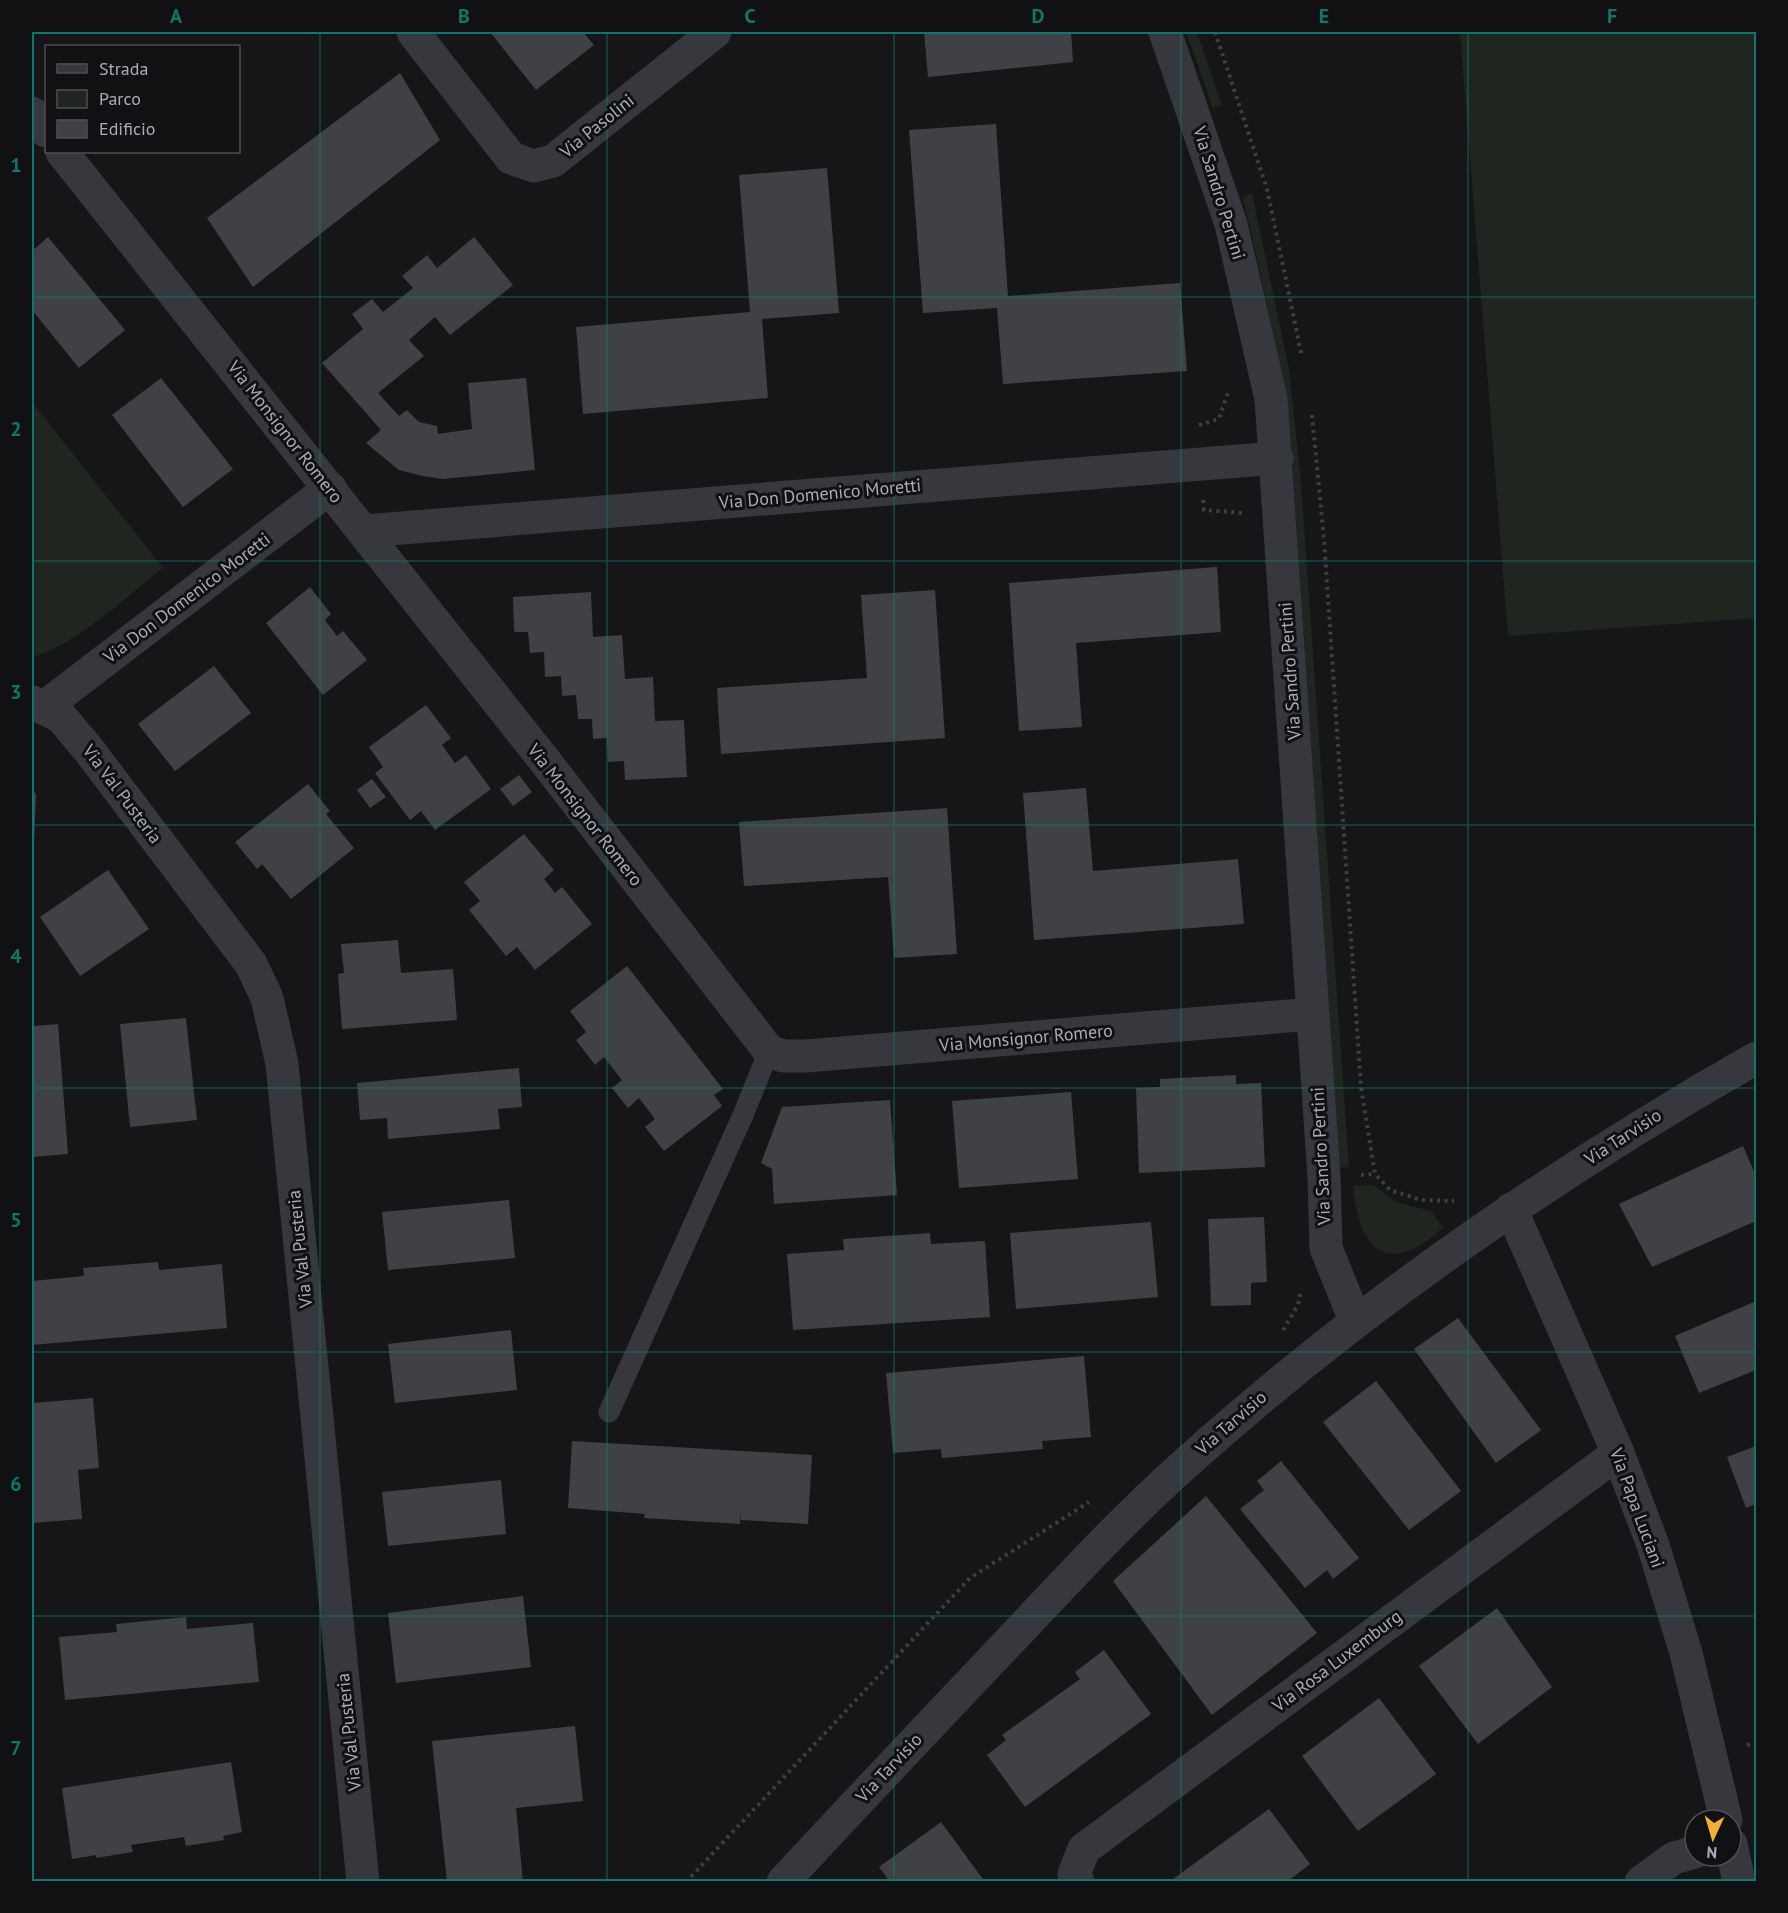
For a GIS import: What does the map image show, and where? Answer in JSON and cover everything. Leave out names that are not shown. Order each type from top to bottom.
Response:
[{"type":"street","name":"Via Pasolini","points":[[413,32],[511,158],[534,166],[553,161],[715,32]]},
{"type":"street","name":"Via Sandro Pertini","points":[[1165,32],[1231,224],[1271,399],[1277,458],[1324,1177],[1326,1248],[1355,1320]]},
{"type":"street","points":[[32,112],[45,130]]},
{"type":"street","name":"Via Monsignor Romero","points":[[63,153],[364,531],[769,1051],[783,1056],[806,1056],[1312,1014]]},
{"type":"street","name":"Via Don Domenico Moretti","points":[[364,531],[1277,458]]},
{"type":"street","name":"Via Don Domenico Moretti","points":[[37,705],[330,488]]},
{"type":"street","name":"Via Val Pusteria","points":[[37,705],[61,717],[88,749],[251,964],[267,998],[282,1064],[363,1881]]},
{"type":"street","name":"Via Tarvisio","points":[[783,1881],[1060,1587],[1182,1466],[1267,1392],[1355,1320],[1511,1209],[1675,1104],[1756,1058]]},
{"type":"street","name":"Via Papa Luciani","points":[[1511,1209],[1618,1453],[1653,1545],[1686,1653],[1723,1808]]},
{"type":"street","name":"Via Rosa Luxemburg","points":[[1078,1881],[1074,1874],[1084,1849],[1618,1453]]},
{"type":"street","points":[[1641,1881],[1674,1858],[1683,1855]]},
{"type":"lane","points":[[609,1412],[743,1115],[769,1051]]},
{"type":"path","points":[[1215,32],[1267,189],[1295,311],[1304,368]]},
{"type":"path","points":[[1227,378],[1229,389],[1219,419],[1198,425],[1203,510],[1243,513],[1247,520]]},
{"type":"path","points":[[1312,413],[1324,539],[1361,1087],[1375,1174],[1390,1190],[1421,1200],[1451,1203],[1461,1197]]},
{"type":"path","points":[[1324,1177],[1375,1174]]},
{"type":"path","points":[[1280,1335],[1298,1305],[1302,1286]]},
{"type":"path","points":[[686,1881],[970,1578],[1094,1498]]},
{"type":"green space","points":[[1186,32],[1197,32],[1222,105],[1213,108]]},
{"type":"green space","points":[[1460,32],[1756,32],[1756,618],[1508,636]]},
{"type":"green space","points":[[1252,193],[1289,369],[1301,483],[1349,1167],[1339,1168],[1292,464],[1284,397],[1272,330],[1243,198]]},
{"type":"green space","points":[[32,402],[163,568],[82,632],[65,643],[32,657]]},
{"type":"green space","points":[[1373,1185],[1398,1203],[1431,1211],[1443,1228],[1424,1243],[1407,1252],[1392,1254],[1380,1250],[1370,1242],[1362,1228],[1356,1209],[1353,1186]]},
{"type":"building","points":[[490,32],[583,32],[594,45],[536,90]]},
{"type":"building","points":[[924,32],[1071,32],[1073,62],[928,77]]},
{"type":"building","points":[[400,73],[440,140],[253,287],[207,218]]},
{"type":"building","points":[[996,124],[1008,296],[1180,283],[1187,371],[1003,384],[997,308],[923,313],[909,130]]},
{"type":"building","points":[[827,168],[839,313],[762,319],[768,398],[583,414],[576,327],[750,312],[739,175]]},
{"type":"building","points":[[48,237],[125,330],[79,368],[32,310],[32,251]]},
{"type":"building","points":[[474,237],[513,285],[450,335],[435,317],[409,340],[424,356],[378,393],[399,416],[407,410],[419,422],[437,426],[438,434],[472,429],[468,383],[526,378],[535,470],[442,479],[399,470],[366,443],[381,430],[322,363],[363,329],[352,314],[372,299],[383,312],[413,288],[402,276],[427,255],[437,268]]},
{"type":"building","points":[[161,378],[233,469],[183,507],[112,415]]},
{"type":"building","points":[[1217,567],[1221,632],[1076,643],[1082,727],[1019,731],[1009,583]]},
{"type":"building","points":[[310,587],[331,614],[325,620],[337,636],[343,631],[367,660],[323,695],[266,623]]},
{"type":"building","points":[[935,590],[945,738],[721,754],[717,688],[867,678],[861,595]]},
{"type":"building","points":[[591,592],[593,637],[622,635],[625,679],[653,677],[655,721],[684,720],[687,777],[625,780],[624,761],[608,762],[607,738],[593,739],[592,719],[578,719],[576,695],[562,696],[561,676],[545,677],[544,652],[530,653],[528,632],[514,632],[513,597]]},
{"type":"building","points":[[214,666],[251,713],[175,771],[138,724]]},
{"type":"building","points":[[426,705],[451,738],[442,745],[455,763],[466,755],[491,789],[435,830],[421,811],[410,820],[375,773],[383,767],[369,747]]},
{"type":"building","points":[[519,775],[532,792],[513,806],[500,789]]},
{"type":"building","points":[[372,779],[386,797],[370,808],[357,790]]},
{"type":"building","points":[[308,784],[330,811],[326,814],[354,848],[291,899],[262,864],[257,869],[235,842]]},
{"type":"building","points":[[1086,788],[1093,871],[1238,859],[1244,924],[1034,940],[1023,793]]},
{"type":"building","points":[[32,790],[36,794],[34,845],[32,844]]},
{"type":"building","points":[[947,808],[957,954],[894,958],[888,877],[744,886],[739,822]]},
{"type":"building","points":[[524,834],[554,870],[544,879],[555,893],[562,887],[592,924],[535,970],[517,947],[506,956],[469,910],[480,901],[464,882]]},
{"type":"building","points":[[108,870],[149,929],[80,976],[40,917]]},
{"type":"building","points":[[398,940],[401,973],[453,969],[457,1020],[342,1029],[338,974],[344,973],[341,944]]},
{"type":"building","points":[[627,966],[723,1089],[714,1095],[722,1106],[664,1151],[645,1127],[655,1119],[639,1098],[628,1108],[612,1088],[622,1080],[604,1057],[595,1065],[576,1040],[586,1032],[570,1011]]},
{"type":"building","points":[[186,1018],[197,1120],[130,1127],[120,1024]]},
{"type":"building","points":[[58,1024],[68,1154],[32,1157],[32,1026]]},
{"type":"building","points":[[519,1068],[522,1107],[498,1109],[500,1129],[388,1139],[387,1118],[360,1120],[357,1083]]},
{"type":"building","points":[[1236,1075],[1236,1084],[1261,1083],[1265,1167],[1139,1173],[1136,1088],[1160,1087],[1160,1079]]},
{"type":"building","points":[[1071,1092],[1078,1179],[959,1188],[952,1101]]},
{"type":"building","points":[[890,1100],[897,1195],[774,1204],[772,1169],[761,1163],[782,1107]]},
{"type":"building","points":[[1743,1146],[1756,1176],[1756,1221],[1652,1267],[1619,1204]]},
{"type":"building","points":[[509,1200],[515,1258],[388,1270],[382,1212]]},
{"type":"building","points":[[1264,1217],[1267,1282],[1251,1283],[1251,1305],[1211,1306],[1208,1219]]},
{"type":"building","points":[[1151,1222],[1158,1297],[1016,1309],[1010,1233]]},
{"type":"building","points":[[930,1233],[931,1244],[985,1241],[990,1317],[793,1330],[787,1254],[844,1250],[843,1239]]},
{"type":"building","points":[[158,1262],[159,1270],[222,1264],[227,1328],[32,1345],[32,1281],[84,1276],[83,1268]]},
{"type":"building","points":[[1756,1301],[1756,1370],[1699,1393],[1675,1336]]},
{"type":"building","points":[[1458,1318],[1541,1430],[1496,1463],[1414,1349]]},
{"type":"building","points":[[511,1330],[517,1390],[395,1403],[388,1344]]},
{"type":"building","points":[[1084,1356],[1091,1437],[1042,1441],[1043,1449],[942,1458],[941,1449],[893,1453],[886,1373]]},
{"type":"building","points":[[1376,1381],[1461,1491],[1409,1530],[1323,1422]]},
{"type":"building","points":[[93,1398],[99,1468],[78,1470],[82,1519],[32,1523],[32,1403]]},
{"type":"building","points":[[572,1441],[812,1455],[808,1524],[741,1520],[741,1510],[740,1524],[644,1518],[645,1514],[568,1508]]},
{"type":"building","points":[[1756,1446],[1756,1504],[1746,1508],[1727,1457]]},
{"type":"building","points":[[1281,1461],[1359,1558],[1333,1579],[1327,1570],[1305,1588],[1240,1509],[1264,1490],[1257,1481]]},
{"type":"building","points":[[501,1480],[506,1534],[388,1546],[382,1492]]},
{"type":"building","points":[[1206,1496],[1317,1633],[1212,1715],[1113,1581]]},
{"type":"building","points":[[523,1596],[531,1667],[396,1683],[388,1613]]},
{"type":"building","points":[[1497,1608],[1552,1687],[1478,1744],[1419,1666]]},
{"type":"building","points":[[186,1617],[187,1629],[253,1623],[259,1682],[65,1700],[59,1637],[117,1632],[116,1624]]},
{"type":"building","points":[[1104,1650],[1151,1714],[1025,1807],[987,1755],[1006,1740],[1002,1735],[1080,1679],[1075,1672]]},
{"type":"building","points":[[1379,1698],[1436,1774],[1358,1831],[1302,1756]]},
{"type":"building","points":[[575,1726],[583,1801],[516,1808],[523,1882],[447,1882],[432,1741]]},
{"type":"building","points":[[231,1762],[242,1832],[223,1836],[224,1840],[186,1846],[184,1837],[131,1845],[133,1852],[72,1859],[62,1788]]},
{"type":"building","points":[[1269,1809],[1310,1864],[1287,1882],[1169,1882]]},
{"type":"building","points":[[941,1822],[985,1882],[890,1882],[879,1867]]}]
